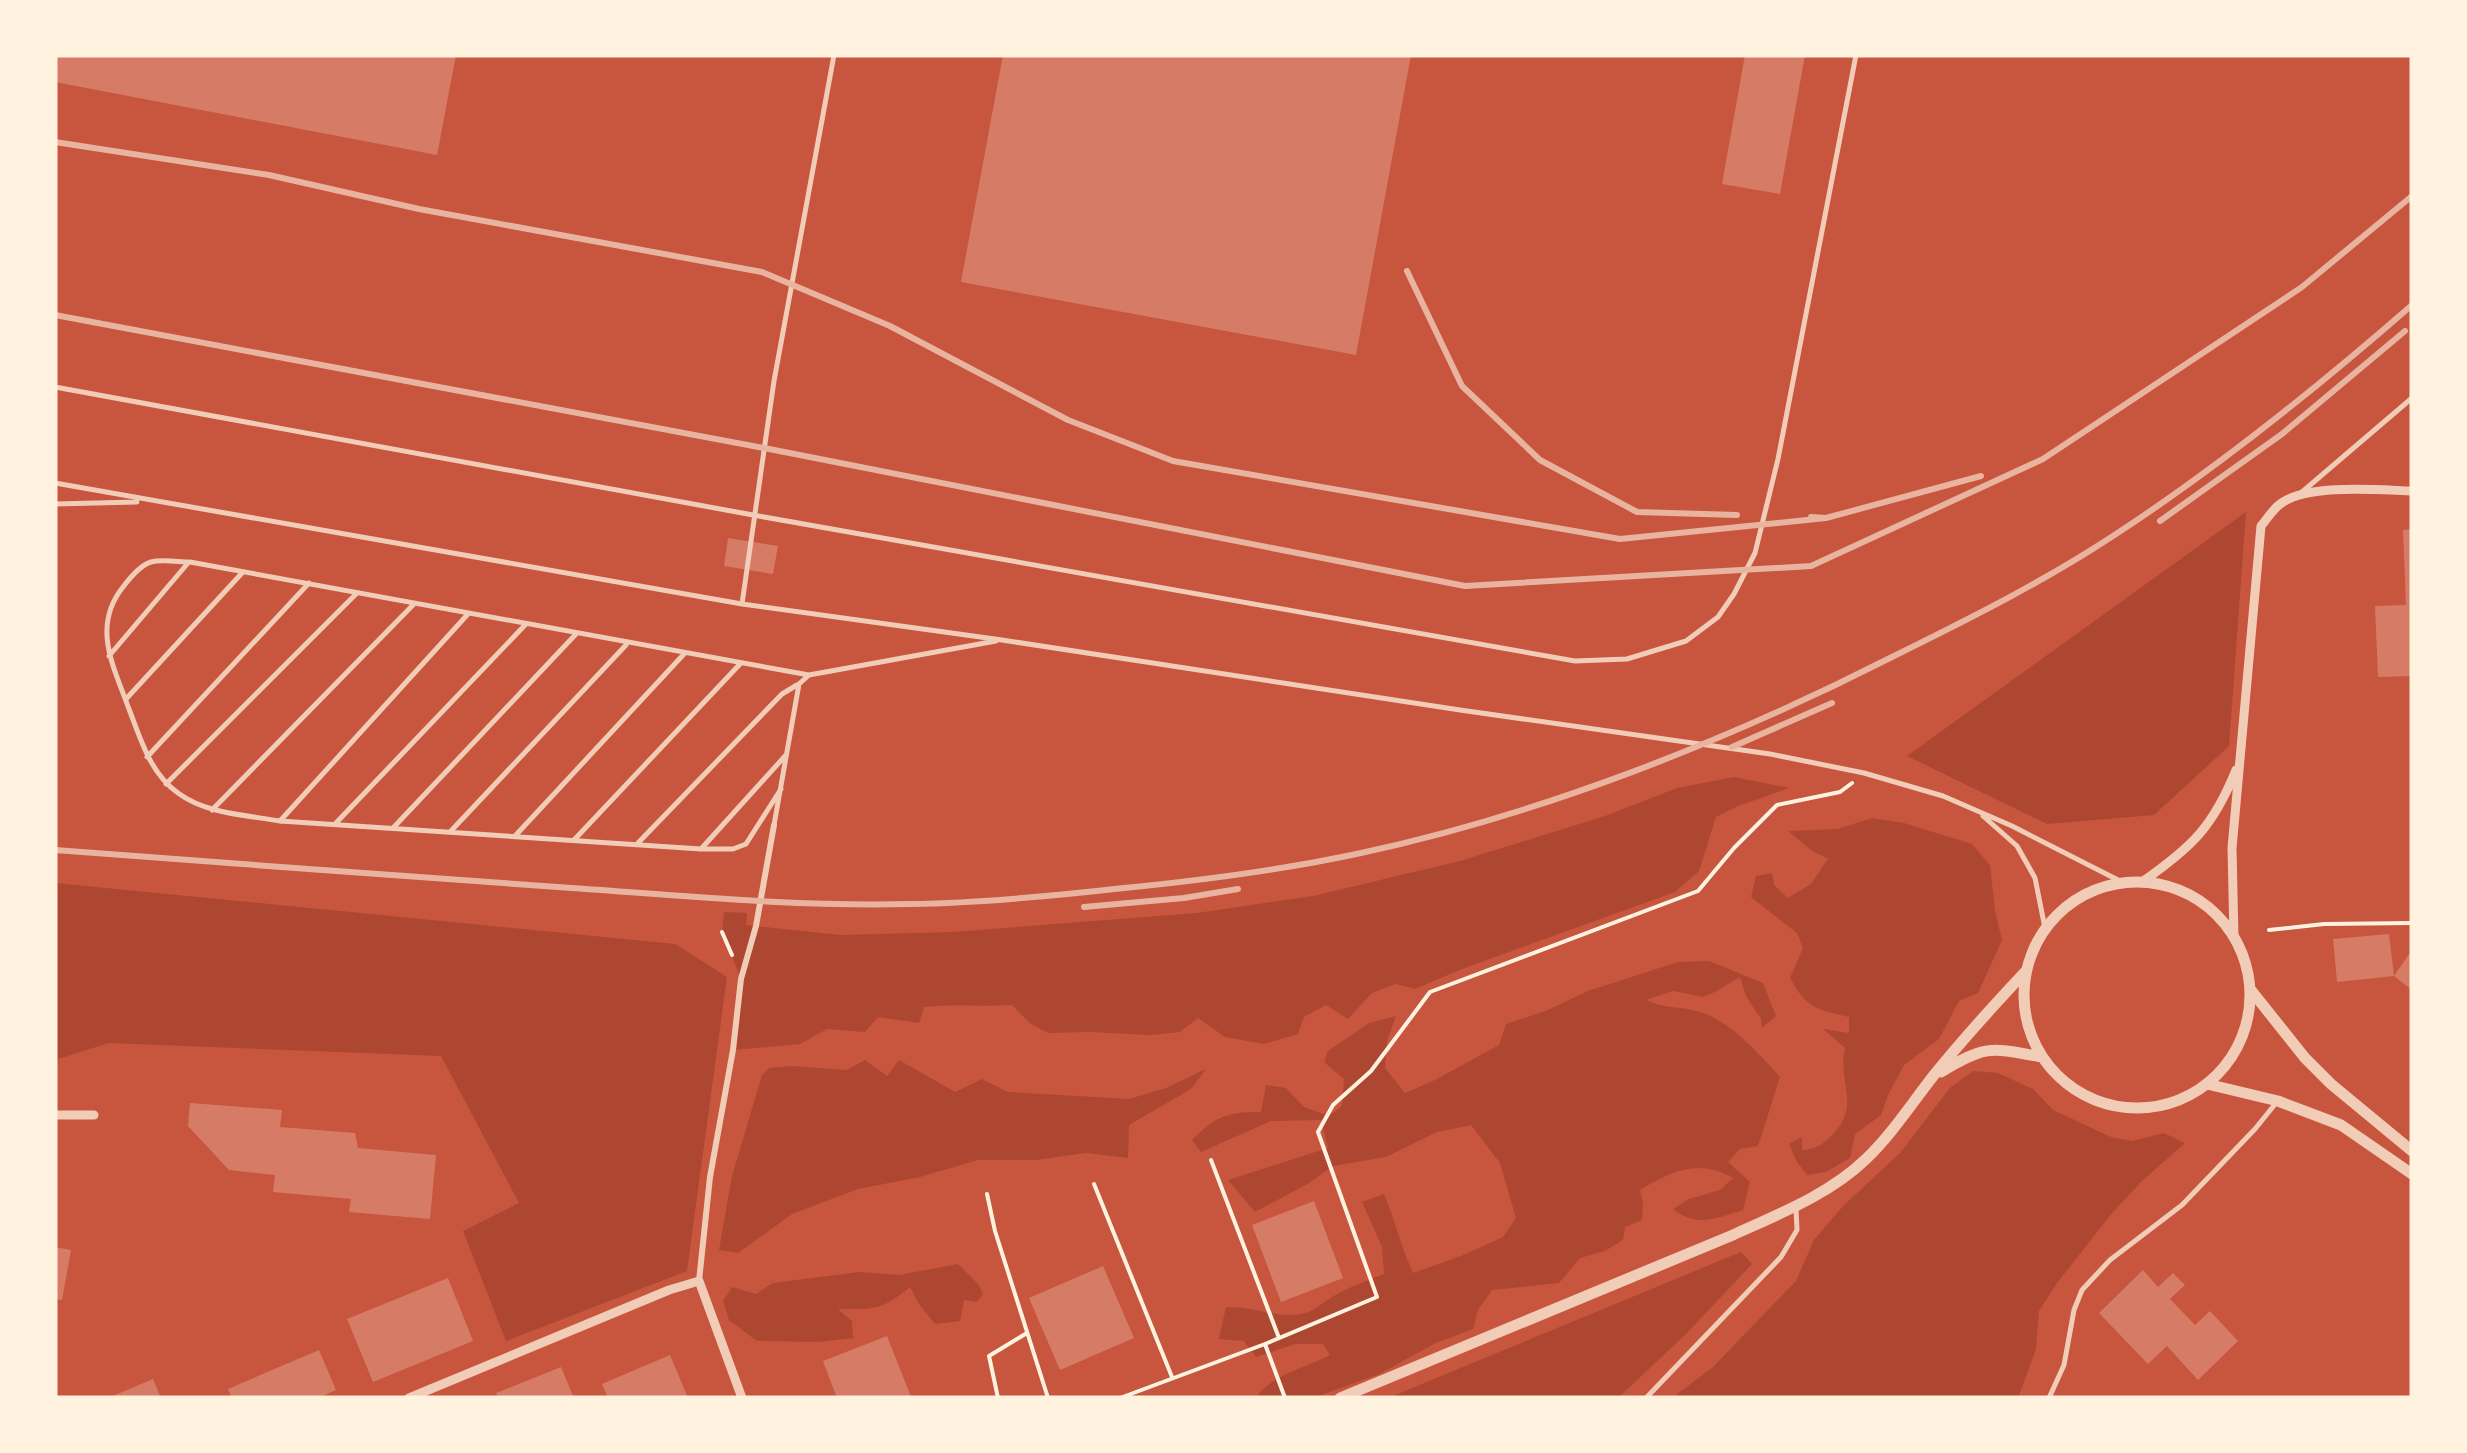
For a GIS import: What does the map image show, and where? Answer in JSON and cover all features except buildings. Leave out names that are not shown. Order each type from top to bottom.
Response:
[{"type":"street","points":[[2234,938],[2232,848],[2261,526],[2279,504],[2299,494],[2412,490]]},
{"type":"street","points":[[2142,882],[2203,833],[2241,758]]},
{"type":"street","points":[[742,1398],[699,1282],[710,1177],[741,979],[756,926],[774,825]]},
{"type":"street","points":[[2120,881],[2142,882],[2160,884],[2195,898],[2224,922],[2245,962],[2250,988],[2248,1016],[2240,1042],[2207,1084],[2180,1100],[2150,1108],[2119,1107],[2088,1098],[2062,1081],[2042,1057],[2026,1016],[2026,971],[2045,928],[2063,909],[2100,886],[2120,881]]},
{"type":"street","points":[[1340,1398],[1733,1235],[1796,1206],[1844,1177],[1908,1112],[1985,1014],[2026,971]]},
{"type":"street","points":[[2250,988],[2330,1084],[2412,1151]]},
{"type":"street","points":[[1933,1077],[1982,1050],[2042,1057]]},
{"type":"street","points":[[2207,1084],[2278,1101],[2341,1125],[2412,1174]]},
{"type":"street","points":[[55,1114],[94,1116]]},
{"type":"street","points":[[409,1398],[669,1290],[699,1282]]},
{"type":"lane","points":[[742,604],[774,381],[834,55]]},
{"type":"lane","points":[[55,387],[1575,661],[1627,659],[1686,641],[1718,617],[1755,553],[1778,459],[1856,55]]},
{"type":"lane","points":[[2299,494],[2412,398]]},
{"type":"lane","points":[[55,483],[742,604],[1770,754],[1864,773],[1943,796],[2120,881]]},
{"type":"lane","points":[[55,504],[150,501]]},
{"type":"lane","points":[[781,789],[746,844],[733,849],[280,821],[212,810],[166,784],[147,756],[109,656],[106,629],[113,600],[130,578],[151,562],[190,562],[809,676],[1002,640]]},
{"type":"lane","points":[[109,656],[190,562]]},
{"type":"lane","points":[[126,700],[244,572]]},
{"type":"lane","points":[[147,756],[309,583]]},
{"type":"lane","points":[[166,784],[357,593]]},
{"type":"lane","points":[[212,810],[414,604]]},
{"type":"lane","points":[[280,821],[468,614]]},
{"type":"lane","points":[[335,824],[526,624]]},
{"type":"lane","points":[[393,828],[576,634]]},
{"type":"lane","points":[[450,832],[628,643]]},
{"type":"lane","points":[[514,836],[684,654]]},
{"type":"lane","points":[[574,840],[740,664]]},
{"type":"lane","points":[[637,844],[782,694],[809,676]]},
{"type":"lane","points":[[774,825],[799,684]]},
{"type":"lane","points":[[702,849],[786,755]]},
{"type":"lane","points":[[1981,814],[2018,846],[2035,878],[2045,928]]},
{"type":"lane","points":[[2048,1398],[2064,1366],[2074,1310],[2082,1290],[2110,1260],[2182,1206],[2278,1101]]},
{"type":"lane","points":[[1646,1398],[1781,1257],[1798,1230],[1796,1206]]},
{"type":"path","points":[[1120,1398],[1376,1297],[1318,1132],[1334,1105],[1371,1072],[1430,992],[1698,891],[1777,805],[1840,792],[1864,773]]},
{"type":"path","points":[[2269,930],[2324,924],[2412,924]]},
{"type":"path","points":[[1211,1160],[1279,1338]]},
{"type":"path","points":[[1094,1184],[1172,1377]]},
{"type":"path","points":[[988,1194],[995,1230],[1048,1398]]},
{"type":"path","points":[[998,1398],[989,1356],[1026,1333]]},
{"type":"path","points":[[1265,1344],[1286,1398]]},
{"type":"shaded area","points":[[2246,512],[2229,746],[2154,815],[2047,824],[1907,756]]},
{"type":"shaded area","points":[[1734,777],[1789,788],[1716,817],[1699,871],[1675,892],[1415,989],[1396,984],[1372,993],[1348,1019],[1326,1005],[1304,1017],[1298,1034],[1264,1044],[1225,1037],[1198,1018],[1180,1032],[1150,1035],[1048,1033],[1031,1024],[1012,1005],[924,1007],[919,1023],[878,1017],[865,1032],[827,1029],[800,1044],[733,1050],[741,979],[722,932],[724,912],[747,913],[746,925],[841,935],[953,932],[1197,913],[1313,896],[1460,861],[1605,816],[1677,788]]},
{"type":"shaded area","points":[[1872,818],[1904,823],[1972,844],[1990,865],[2002,940],[1978,993],[1959,1001],[1939,1039],[1904,1065],[1881,1115],[1855,1134],[1850,1158],[1826,1172],[1807,1175],[1789,1144],[1802,1137],[1802,1150],[1810,1149],[1840,1126],[1847,1105],[1845,1048],[1823,1029],[1849,1033],[1849,1017],[1821,1009],[1802,996],[1790,978],[1803,948],[1797,933],[1751,897],[1756,876],[1772,873],[1774,885],[1788,898],[1811,884],[1828,859],[1788,831],[1838,829]]},
{"type":"shaded area","points":[[55,883],[675,944],[727,977],[687,1271],[506,1341],[463,1231],[519,1203],[441,1056],[109,1043],[55,1060]]},
{"type":"shaded area","points":[[1709,961],[1763,983],[1776,1016],[1762,1028],[1740,977],[1703,997],[1673,991],[1646,1000],[1700,1012],[1723,1023],[1780,1077],[1758,1146],[1740,1149],[1728,1162],[1750,1182],[1743,1210],[1707,1220],[1682,1215],[1673,1209],[1689,1199],[1720,1190],[1733,1178],[1697,1168],[1663,1177],[1640,1190],[1642,1220],[1625,1227],[1623,1240],[1605,1251],[1580,1258],[1559,1283],[1492,1290],[1478,1310],[1473,1329],[1436,1343],[1379,1374],[1313,1398],[1256,1398],[1280,1377],[1330,1355],[1323,1344],[1295,1344],[1256,1357],[1244,1341],[1219,1339],[1226,1307],[1298,1314],[1384,1274],[1382,1247],[1362,1202],[1384,1194],[1413,1273],[1503,1237],[1516,1218],[1500,1163],[1471,1125],[1437,1132],[1386,1157],[1333,1166],[1255,1212],[1228,1180],[1328,1148],[1321,1120],[1271,1121],[1201,1152],[1192,1140],[1223,1117],[1261,1112],[1266,1085],[1286,1088],[1304,1107],[1329,1116],[1342,1106],[1344,1079],[1324,1062],[1328,1051],[1369,1023],[1396,1016],[1387,1041],[1385,1068],[1405,1093],[1499,1045],[1506,1024],[1588,991],[1678,962]]},
{"type":"shaded area","points":[[865,1060],[887,1076],[899,1060],[955,1092],[982,1079],[1008,1092],[1129,1099],[1166,1088],[1206,1069],[1191,1089],[1129,1125],[1128,1158],[1086,1153],[1036,1160],[978,1160],[858,1189],[792,1214],[738,1253],[719,1250],[732,1176],[762,1075],[769,1068],[792,1066],[847,1070]]},
{"type":"shaded area","points":[[1973,1071],[1998,1073],[2033,1089],[2053,1110],[2111,1137],[2132,1141],[2164,1133],[2185,1143],[2112,1213],[2057,1283],[2039,1311],[2036,1349],[2018,1398],[1672,1398],[1713,1367],[1796,1281],[1814,1240],[1844,1205],[1900,1153],[1950,1088]]},
{"type":"shaded area","points":[[1741,1252],[1752,1264],[1618,1398],[1388,1398]]},
{"type":"shaded area","points":[[958,1264],[983,1294],[977,1302],[964,1300],[960,1321],[935,1324],[910,1287],[877,1307],[838,1309],[852,1321],[853,1338],[757,1341],[729,1320],[723,1301],[732,1287],[756,1294],[773,1283],[859,1272],[899,1275]]},
{"type":"railway","points":[[55,142],[269,175],[419,209],[762,272],[890,326],[1068,420],[1173,461],[1620,539],[1826,518]]},
{"type":"railway","points":[[55,315],[764,448],[1465,586],[1811,566],[2043,459],[2302,287],[2412,196]]},
{"type":"railway","points":[[1407,271],[1462,386],[1540,460],[1637,512],[1737,515]]},
{"type":"railway","points":[[55,850],[690,897],[867,904],[1071,894],[1243,874],[1361,853],[1497,818],[1632,772],[1765,718],[1976,615],[2086,553],[2152,510],[2304,396],[2412,305]]},
{"type":"railway","points":[[2160,521],[2282,434],[2405,331]]},
{"type":"railway","points":[[1811,517],[1826,518],[1981,476]]},
{"type":"railway","points":[[1732,747],[1832,703]]},
{"type":"railway","points":[[1084,907],[1238,889]]}]
